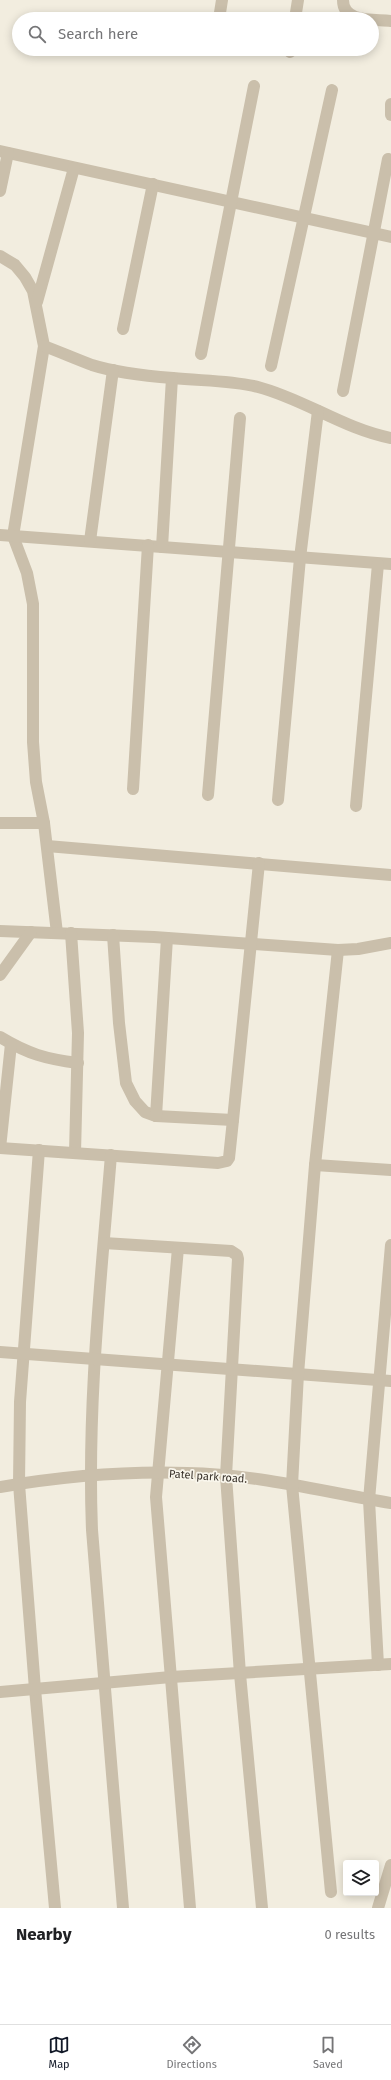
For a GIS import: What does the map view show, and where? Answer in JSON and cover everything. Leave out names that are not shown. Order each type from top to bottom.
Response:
[{"type":"street","points":[[220,12],[222,0]]},
{"type":"street","points":[[296,12],[298,0]]},
{"type":"street","points":[[342,0],[344,10],[346,12]]},
{"type":"street","points":[[379,20],[391,21]]},
{"type":"street","points":[[201,354],[254,86]]},
{"type":"street","points":[[271,366],[332,90]]},
{"type":"street","points":[[391,104],[391,115]]},
{"type":"street","points":[[0,191],[4,152],[391,237]]},
{"type":"street","points":[[342,391],[388,159]]},
{"type":"street","points":[[36,305],[74,168]]},
{"type":"street","points":[[123,329],[153,184]]},
{"type":"street","points":[[0,256],[15,265],[26,277],[33,291],[44,346],[13,536],[27,573],[33,604],[33,742],[36,782],[44,823],[57,933]]},
{"type":"street","points":[[44,346],[92,365],[113,370],[256,387],[282,394],[367,431],[391,438]]},
{"type":"street","points":[[90,541],[113,370]]},
{"type":"street","points":[[162,547],[172,378]]},
{"type":"street","points":[[278,800],[300,558],[318,410]]},
{"type":"street","points":[[208,794],[240,418]]},
{"type":"street","points":[[0,536],[148,545],[228,553],[391,564]]},
{"type":"street","points":[[132,789],[148,545]]},
{"type":"street","points":[[356,806],[378,564]]},
{"type":"street","points":[[0,823],[44,823]]},
{"type":"street","points":[[47,846],[391,875]]},
{"type":"street","points":[[12,1044],[0,1148],[223,1162],[229,1158],[260,863]]},
{"type":"street","points":[[0,931],[167,938],[338,950],[391,942]]},
{"type":"street","points":[[0,975],[31,932]]},
{"type":"street","points":[[70,933],[78,1033],[75,1152]]},
{"type":"street","points":[[113,935],[119,1023],[126,1083],[135,1101],[145,1112],[156,1116],[233,1120]]},
{"type":"street","points":[[156,1116],[167,938]]},
{"type":"street","points":[[331,1892],[292,1485],[298,1374],[315,1165],[338,950]]},
{"type":"street","points":[[0,1037],[45,1059],[78,1063]]},
{"type":"street","points":[[39,1150],[23,1353],[19,1484],[35,1689],[55,1908]]},
{"type":"street","points":[[111,1155],[96,1359],[90,1476],[92,1530],[123,1908]]},
{"type":"street","points":[[315,1165],[391,1170]]},
{"type":"street","points":[[104,1242],[231,1251],[237,1255],[238,1266],[233,1369],[226,1476],[240,1674],[262,1908]]},
{"type":"street","points":[[378,1665],[370,1500],[386,1380],[391,1245]]},
{"type":"street","points":[[178,1248],[169,1364],[157,1473],[156,1512],[190,1908]]},
{"type":"street","points":[[0,1352],[386,1380]]},
{"type":"street","name":"Patel park road.","points":[[0,1487],[90,1476],[188,1473],[226,1476],[292,1485],[391,1504]]},
{"type":"street","points":[[0,1692],[171,1677],[391,1664]]},
{"type":"street","points":[[378,1908],[391,1865]]}]
